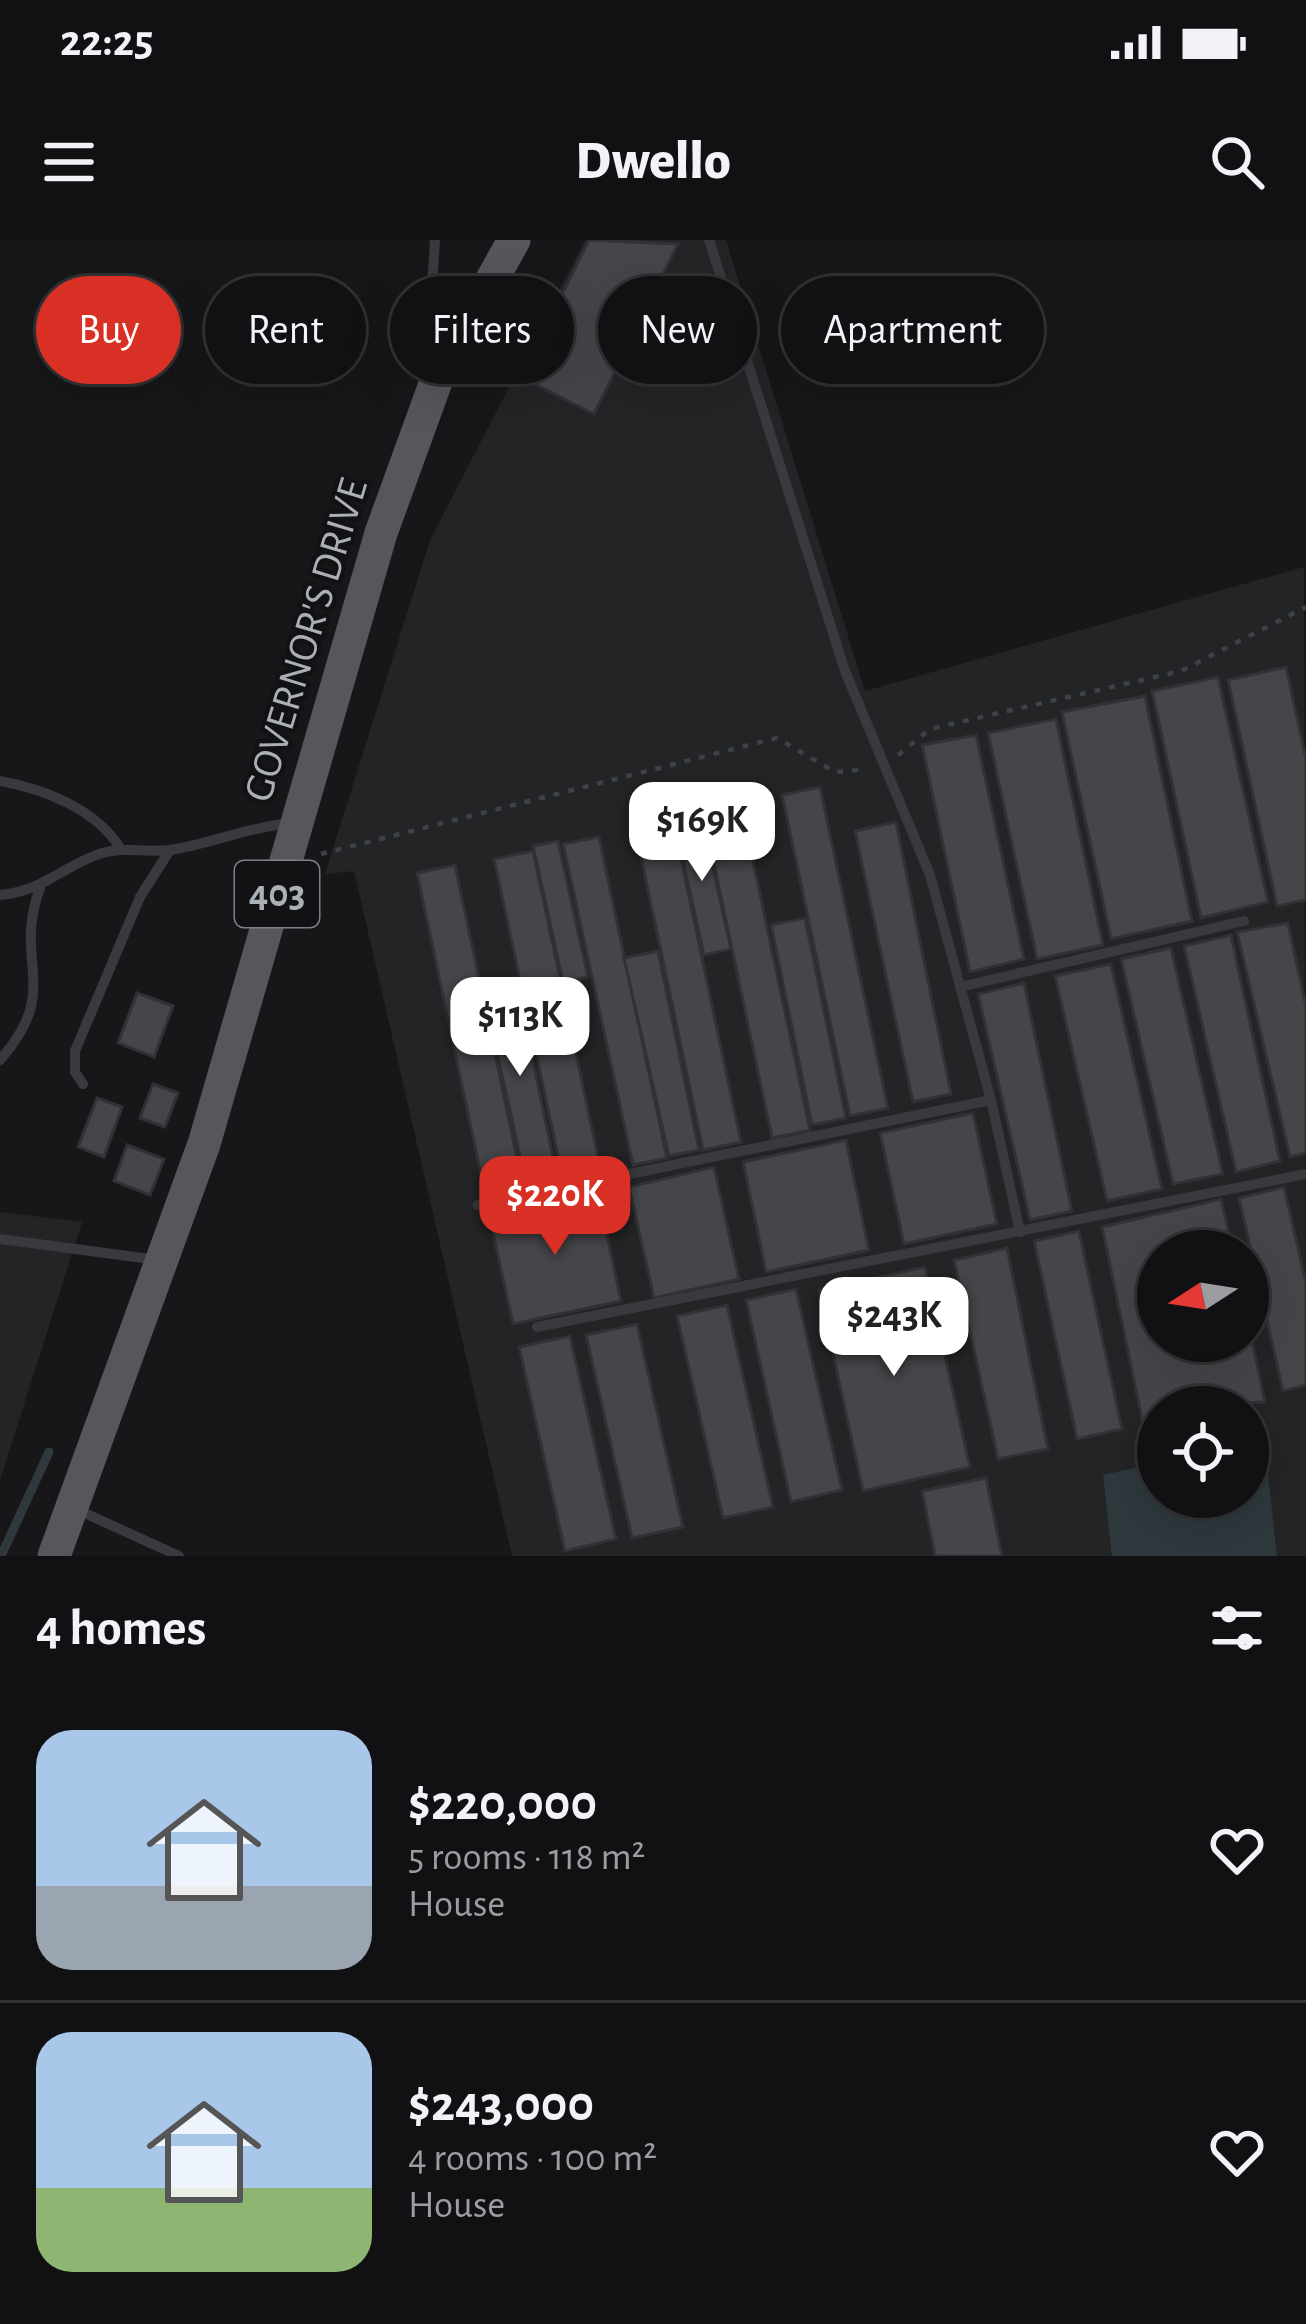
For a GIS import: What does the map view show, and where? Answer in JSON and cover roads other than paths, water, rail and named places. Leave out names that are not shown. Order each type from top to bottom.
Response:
[{"type":"main road","name":"GOVERNOR'S DRIVE","points":[[54,1556],[204,1144],[381,533],[430,399],[514,240]]},
{"type":"lane","points":[[433,276],[435,240]]},
{"type":"lane","points":[[709,240],[845,671],[930,875],[991,1100],[1019,1232]]},
{"type":"lane","points":[[0,781],[76,807],[109,830],[120,848]]},
{"type":"lane","points":[[0,895],[40,888],[94,856],[120,848],[170,850],[235,831],[297,823]]},
{"type":"lane","points":[[83,1084],[75,1072],[75,1051],[140,897],[170,850]]},
{"type":"lane","points":[[0,1060],[35,1006],[28,930],[40,888]]},
{"type":"lane","points":[[960,986],[1244,921]]},
{"type":"lane","points":[[478,1205],[991,1100]]},
{"type":"lane","points":[[537,1327],[1306,1174]]},
{"type":"lane","points":[[0,1239],[162,1260]]},
{"type":"lane","points":[[72,1507],[179,1556]]},
{"type":"waterway","points":[[1,1556],[49,1452]]}]
